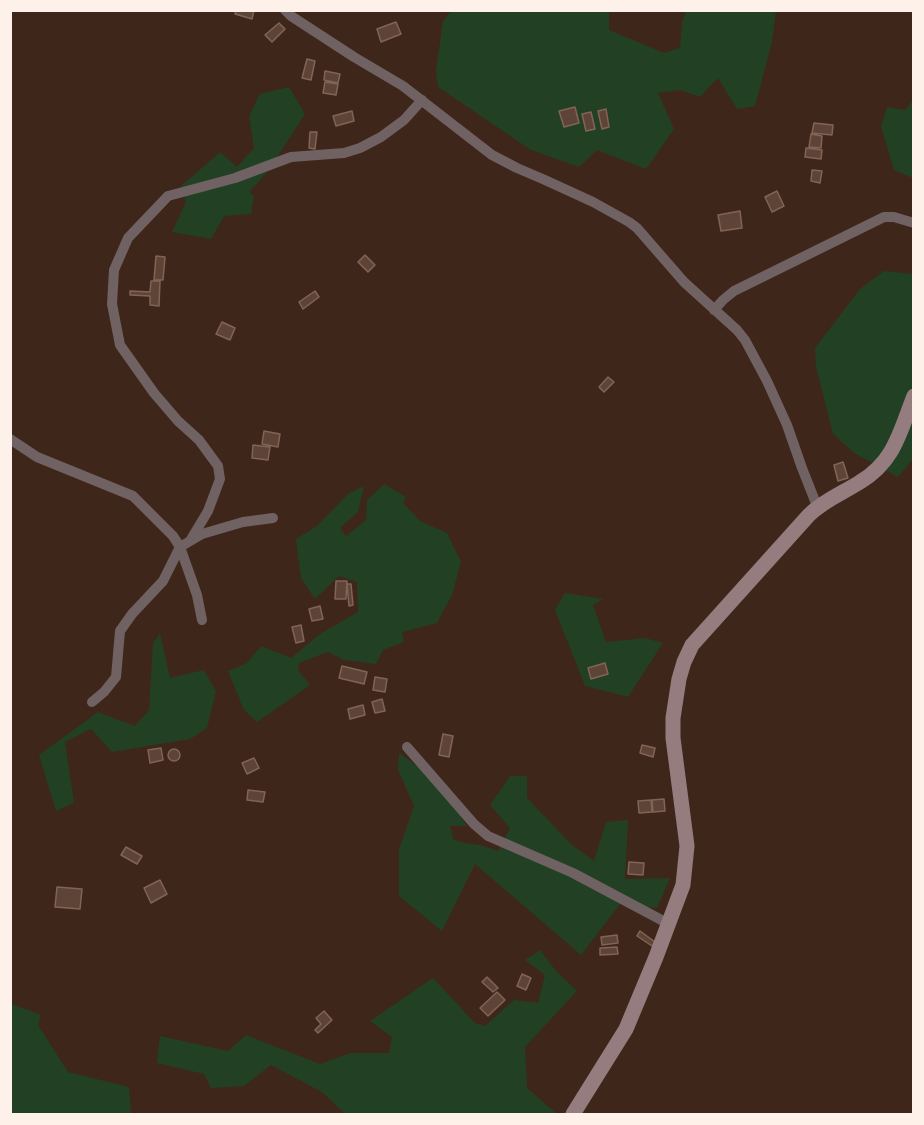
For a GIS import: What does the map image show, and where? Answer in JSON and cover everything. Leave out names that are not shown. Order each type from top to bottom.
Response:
[{"type":"street","points":[[285,10],[336,45],[403,86],[492,155],[593,202],[637,228],[684,282],[741,334],[755,358],[786,425],[818,506]]},
{"type":"street","points":[[92,702],[116,677],[120,631],[132,614],[163,581],[208,512],[220,479],[219,465],[199,440],[178,421],[154,393],[120,345],[112,304],[114,270],[128,238],[168,196],[235,178],[291,157],[344,153],[360,148],[381,137],[404,120],[422,100]]},
{"type":"street","points":[[714,310],[740,288],[884,217],[894,216],[914,223]]},
{"type":"street","points":[[573,1114],[626,1029],[683,885],[687,846],[673,738],[673,718],[684,662],[692,645],[818,506],[870,476],[888,459],[914,396]]},
{"type":"street","points":[[10,439],[38,457],[134,496],[173,536],[185,544],[202,620]]},
{"type":"street","points":[[185,544],[202,534],[243,522],[273,518]]},
{"type":"street","points":[[406,747],[474,824],[488,836],[573,873],[669,924]]},
{"type":"green space","points":[[451,11],[609,11],[609,30],[664,53],[680,48],[682,23],[686,11],[776,11],[772,42],[755,106],[737,109],[718,78],[700,97],[680,90],[658,93],[674,129],[646,169],[597,150],[579,167],[531,150],[438,87],[436,71],[443,21]]},
{"type":"green space","points":[[289,87],[305,114],[268,171],[249,192],[254,196],[251,214],[224,216],[211,239],[172,232],[186,202],[181,186],[220,152],[237,167],[254,148],[249,116],[260,94]]},
{"type":"green space","points":[[913,99],[913,178],[894,170],[881,127],[887,107],[906,110]]},
{"type":"green space","points":[[884,271],[913,274],[913,459],[898,477],[854,453],[833,434],[816,367],[815,348],[860,289]]},
{"type":"green space","points":[[384,484],[406,497],[403,503],[420,521],[447,533],[461,562],[452,595],[437,623],[402,632],[404,642],[383,650],[376,664],[344,660],[328,652],[299,663],[298,670],[310,685],[257,722],[244,710],[228,671],[247,663],[261,646],[291,658],[320,634],[358,612],[357,582],[339,576],[315,599],[301,578],[296,539],[317,526],[348,494],[364,486],[358,512],[340,528],[346,536],[366,520],[367,500]]},
{"type":"green space","points":[[565,593],[603,599],[593,605],[606,642],[645,638],[663,643],[628,697],[585,686],[555,610]]},
{"type":"green space","points":[[160,633],[170,678],[204,670],[216,691],[207,728],[190,739],[112,752],[91,729],[65,742],[74,803],[56,811],[39,755],[98,712],[135,726],[149,710],[153,643]]},
{"type":"green space","points":[[399,753],[435,779],[467,826],[450,826],[453,839],[464,843],[498,851],[510,828],[490,805],[510,776],[527,776],[527,798],[572,845],[594,861],[606,822],[628,820],[625,879],[670,878],[657,908],[620,904],[581,955],[475,864],[442,931],[399,896],[399,849],[414,806],[398,770]]},
{"type":"green space","points":[[540,950],[556,971],[577,991],[525,1047],[527,1088],[557,1114],[345,1114],[322,1092],[271,1065],[244,1086],[211,1088],[204,1074],[157,1063],[160,1036],[228,1051],[246,1035],[320,1064],[351,1053],[389,1053],[392,1037],[370,1021],[433,978],[475,1023],[485,1026],[514,1000],[538,1003],[545,975],[525,960]]},
{"type":"green space","points":[[10,1003],[41,1015],[38,1025],[68,1072],[129,1087],[131,1114],[11,1114]]},
{"type":"building","points":[[236,10],[254,10],[252,19],[235,14]]},
{"type":"building","points":[[396,22],[401,34],[381,42],[377,29]]},
{"type":"building","points":[[279,23],[285,29],[272,42],[265,35]]},
{"type":"building","points":[[307,59],[315,61],[311,80],[302,78]]},
{"type":"building","points":[[325,71],[340,74],[338,83],[324,80]]},
{"type":"building","points":[[325,82],[338,84],[336,95],[323,93]]},
{"type":"building","points":[[575,107],[579,123],[564,127],[559,111]]},
{"type":"building","points":[[606,109],[609,127],[602,129],[598,111]]},
{"type":"building","points":[[352,111],[354,121],[336,126],[333,116]]},
{"type":"building","points":[[591,112],[595,129],[586,131],[582,114]]},
{"type":"building","points":[[814,123],[833,125],[832,135],[812,133]]},
{"type":"building","points":[[310,132],[317,132],[315,149],[309,148]]},
{"type":"building","points":[[811,134],[822,136],[821,148],[809,147]]},
{"type":"building","points":[[806,148],[822,150],[821,159],[805,157]]},
{"type":"building","points":[[812,170],[822,171],[820,183],[811,181]]},
{"type":"building","points":[[777,191],[784,206],[772,212],[765,197]]},
{"type":"building","points":[[740,211],[742,228],[721,231],[718,215]]},
{"type":"building","points":[[365,255],[375,265],[368,272],[358,262]]},
{"type":"building","points":[[156,256],[165,257],[163,280],[154,280]]},
{"type":"building","points":[[151,281],[160,281],[159,306],[150,305],[150,296],[130,295],[130,291],[150,292]]},
{"type":"building","points":[[315,291],[319,297],[303,309],[299,302]]},
{"type":"building","points":[[222,322],[235,328],[230,340],[216,334]]},
{"type":"building","points":[[608,377],[614,382],[604,392],[599,387]]},
{"type":"building","points":[[264,431],[280,434],[278,447],[262,444]]},
{"type":"building","points":[[253,445],[270,447],[268,460],[252,458]]},
{"type":"building","points":[[843,462],[848,478],[838,481],[834,465]]},
{"type":"building","points":[[336,581],[347,581],[346,599],[335,599]]},
{"type":"building","points":[[347,584],[351,584],[353,605],[349,606]]},
{"type":"building","points":[[320,606],[323,619],[312,621],[309,609]]},
{"type":"building","points":[[301,625],[304,641],[296,643],[292,627]]},
{"type":"building","points":[[605,663],[608,674],[591,679],[588,668]]},
{"type":"building","points":[[342,666],[367,672],[364,684],[339,678]]},
{"type":"building","points":[[375,677],[387,679],[385,692],[373,690]]},
{"type":"building","points":[[382,699],[385,711],[375,713],[372,702]]},
{"type":"building","points":[[363,705],[365,715],[350,719],[348,709]]},
{"type":"building","points":[[443,734],[453,736],[449,757],[439,755]]},
{"type":"building","points":[[642,745],[655,748],[653,757],[640,753]]},
{"type":"building","points":[[161,748],[163,760],[150,763],[148,750]]},
{"type":"building","points":[[176,749],[180,755],[176,761],[172,761],[168,753]]},
{"type":"building","points":[[254,758],[259,768],[247,774],[242,763]]},
{"type":"building","points":[[248,790],[265,792],[263,802],[247,800]]},
{"type":"building","points":[[664,799],[665,811],[653,812],[652,800]]},
{"type":"building","points":[[651,800],[652,812],[639,813],[638,801]]},
{"type":"building","points":[[126,847],[142,856],[137,864],[121,855]]},
{"type":"building","points":[[629,862],[644,863],[643,875],[628,874]]},
{"type":"building","points":[[160,880],[167,894],[151,903],[144,888]]},
{"type":"building","points":[[57,887],[82,889],[80,909],[55,907]]},
{"type":"building","points":[[640,931],[655,942],[652,946],[637,936]]},
{"type":"building","points":[[617,935],[618,943],[602,945],[601,937]]},
{"type":"building","points":[[617,947],[618,954],[600,955],[600,948]]},
{"type":"building","points":[[522,974],[531,978],[526,990],[517,986]]},
{"type":"building","points":[[487,977],[498,988],[493,992],[482,982]]},
{"type":"building","points":[[497,992],[505,1000],[488,1016],[480,1008]]},
{"type":"building","points":[[324,1011],[332,1020],[318,1033],[315,1030],[321,1024],[316,1018]]}]
